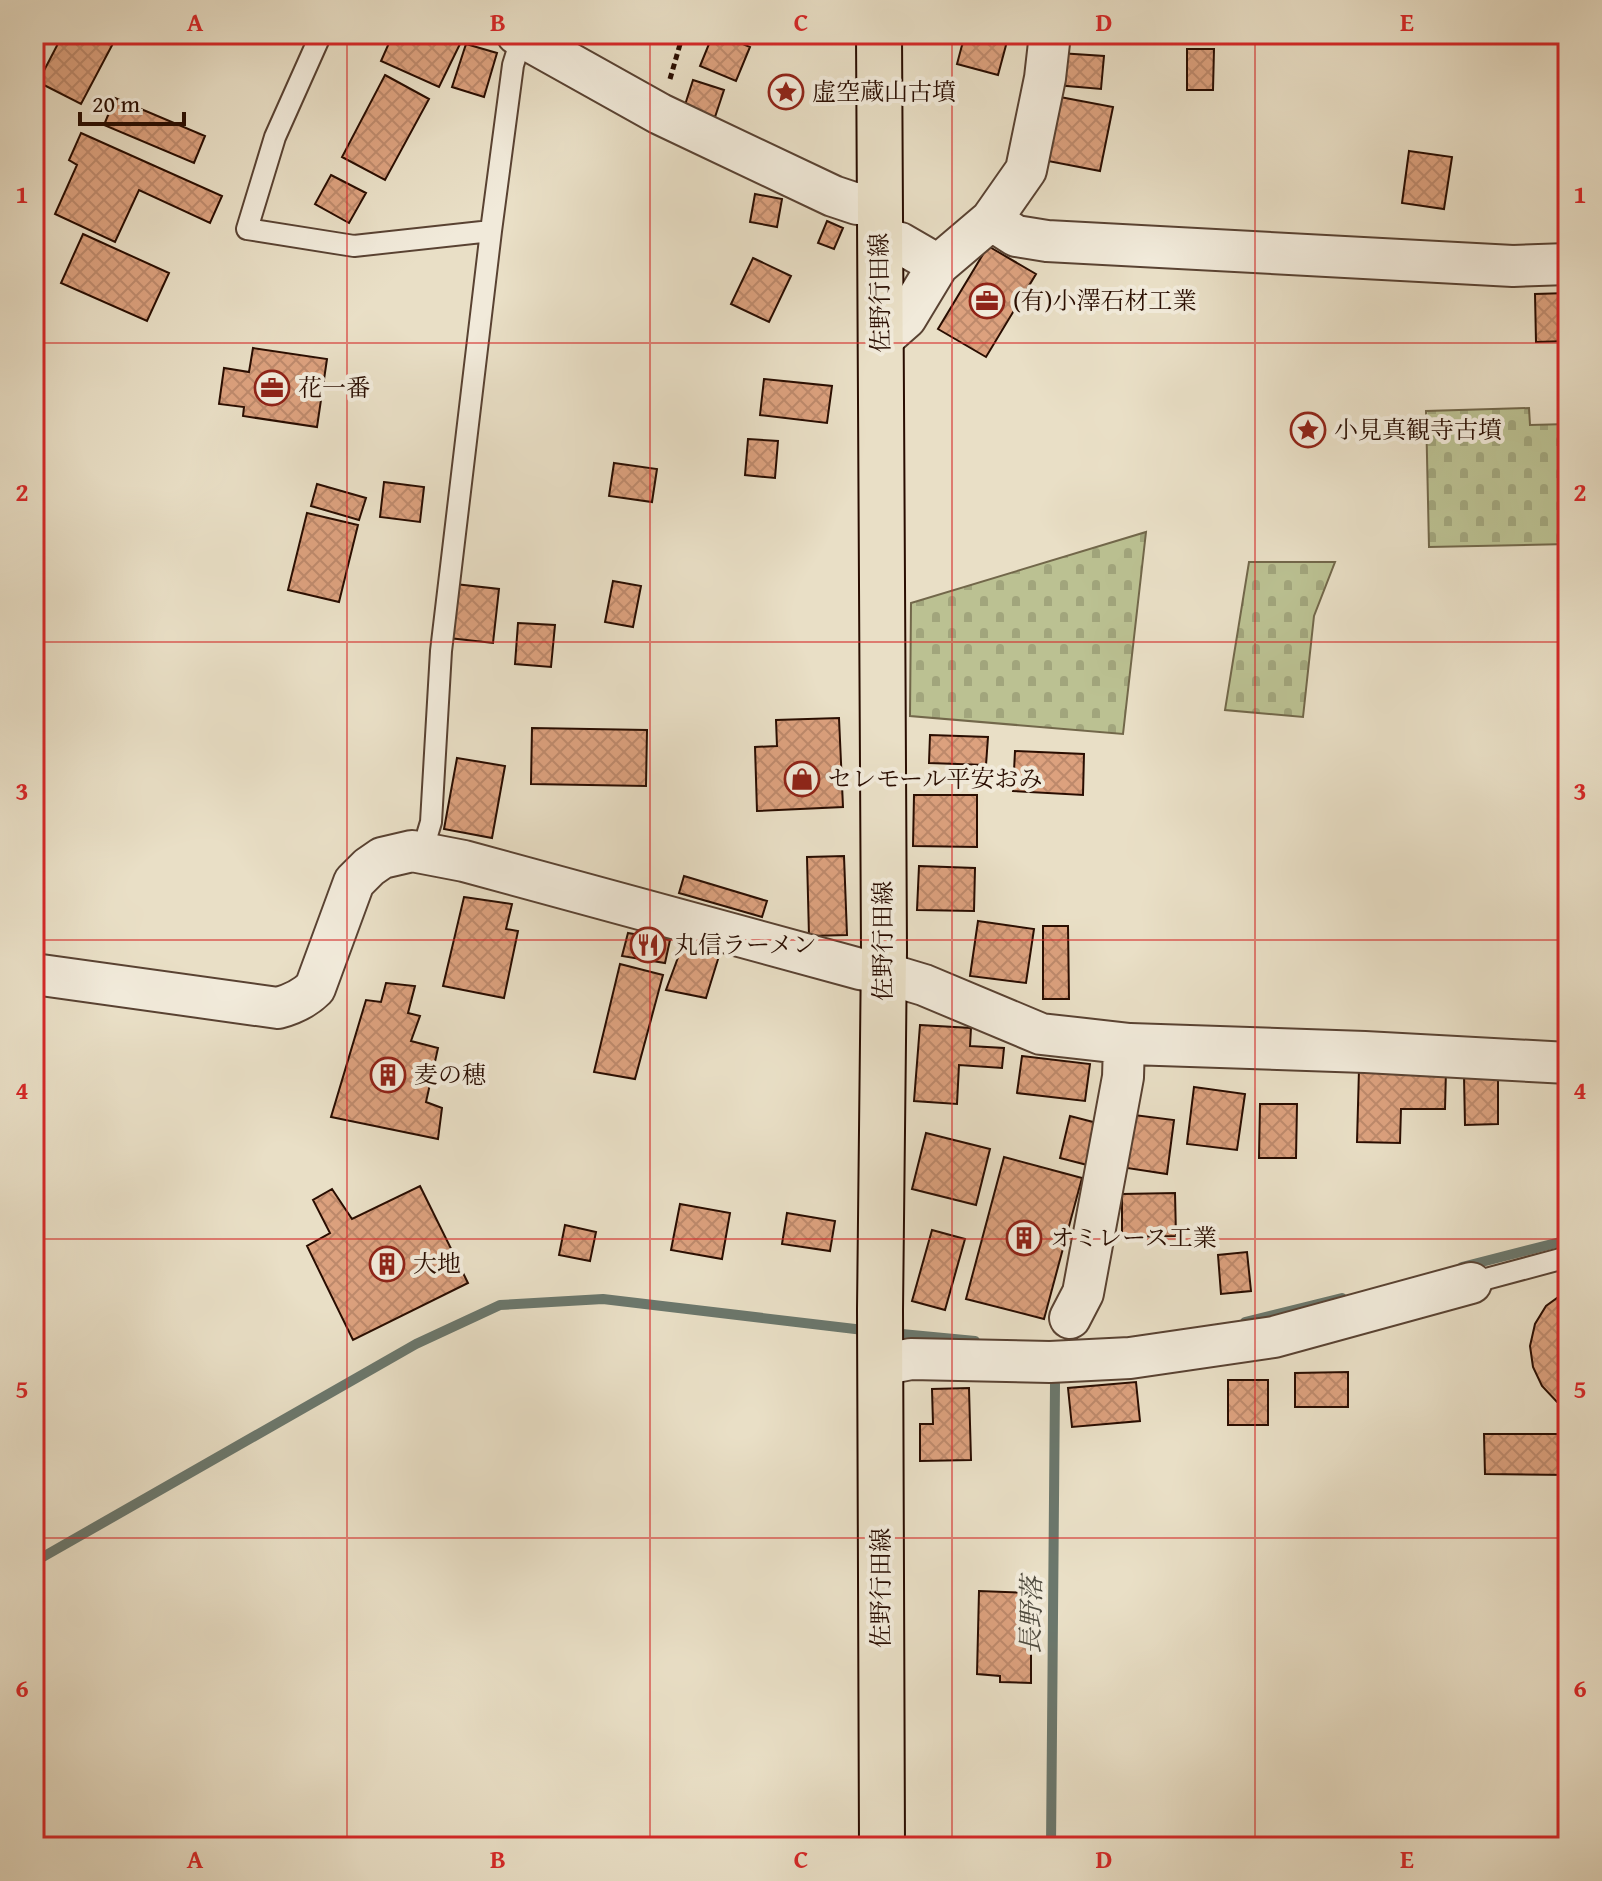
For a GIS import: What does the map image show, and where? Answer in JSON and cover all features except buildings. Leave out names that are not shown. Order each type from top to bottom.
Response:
[{"type":"main road","name":"佐野行田線","points":[[879,34],[884,973],[880,1338],[882,1847]]},
{"type":"street","points":[[881,340],[906,318],[938,265],[991,220],[1026,170],[1045,78],[1050,34]]},
{"type":"street","points":[[519,35],[660,114],[833,196],[857,204],[900,243],[938,265]]},
{"type":"street","points":[[991,220],[1016,236],[1047,241],[1513,266],[1568,264]]},
{"type":"street","points":[[34,974],[222,1002],[278,1008],[286,1006],[306,998],[315,988],[354,882],[382,858],[412,851],[464,861],[884,973],[924,985],[1041,1034],[1124,1044],[1568,1063]]},
{"type":"street","points":[[1070,1318],[1083,1293],[1123,1077],[1124,1044]]},
{"type":"street","points":[[880,1338],[911,1359],[1050,1362],[1130,1358],[1274,1337],[1471,1283]]},
{"type":"lane","points":[[321,34],[275,137],[247,229],[354,246],[491,231]]},
{"type":"lane","points":[[422,852],[431,822],[441,651],[491,231],[519,35]]},
{"type":"lane","points":[[1471,1283],[1568,1257]]},
{"type":"path","points":[[660,114],[683,34]]},
{"type":"green space","points":[[1529,408],[1530,425],[1568,424],[1568,544],[1429,547],[1426,411]]},
{"type":"green space","points":[[1146,532],[1123,734],[910,716],[911,603]]},
{"type":"green space","points":[[1249,562],[1335,562],[1314,616],[1303,717],[1225,710]]},
{"type":"waterway","points":[[1462,1267],[1568,1240]]},
{"type":"waterway","points":[[1245,1322],[1342,1298]]},
{"type":"waterway","points":[[34,1562],[416,1344],[500,1305],[603,1299],[872,1331]]},
{"type":"waterway","points":[[891,1333],[975,1341]]},
{"type":"waterway","name":"長野落","points":[[1051,1847],[1055,1384]]},
{"type":"place","name":"虚空蔵山古墳","points":[[786,92]]},
{"type":"place","name":"(有)小澤石材工業","points":[[987,301]]},
{"type":"place","name":"花一番","points":[[272,388]]},
{"type":"place","name":"小見真観寺古墳","points":[[1308,430]]},
{"type":"place","name":"セレモール平安おみ","points":[[802,779]]},
{"type":"place","name":"丸信ラーメン","points":[[648,945]]},
{"type":"place","name":"麦の穂","points":[[388,1075]]},
{"type":"place","name":"オミレース工業","points":[[1024,1238]]},
{"type":"place","name":"大地","points":[[387,1264]]}]
